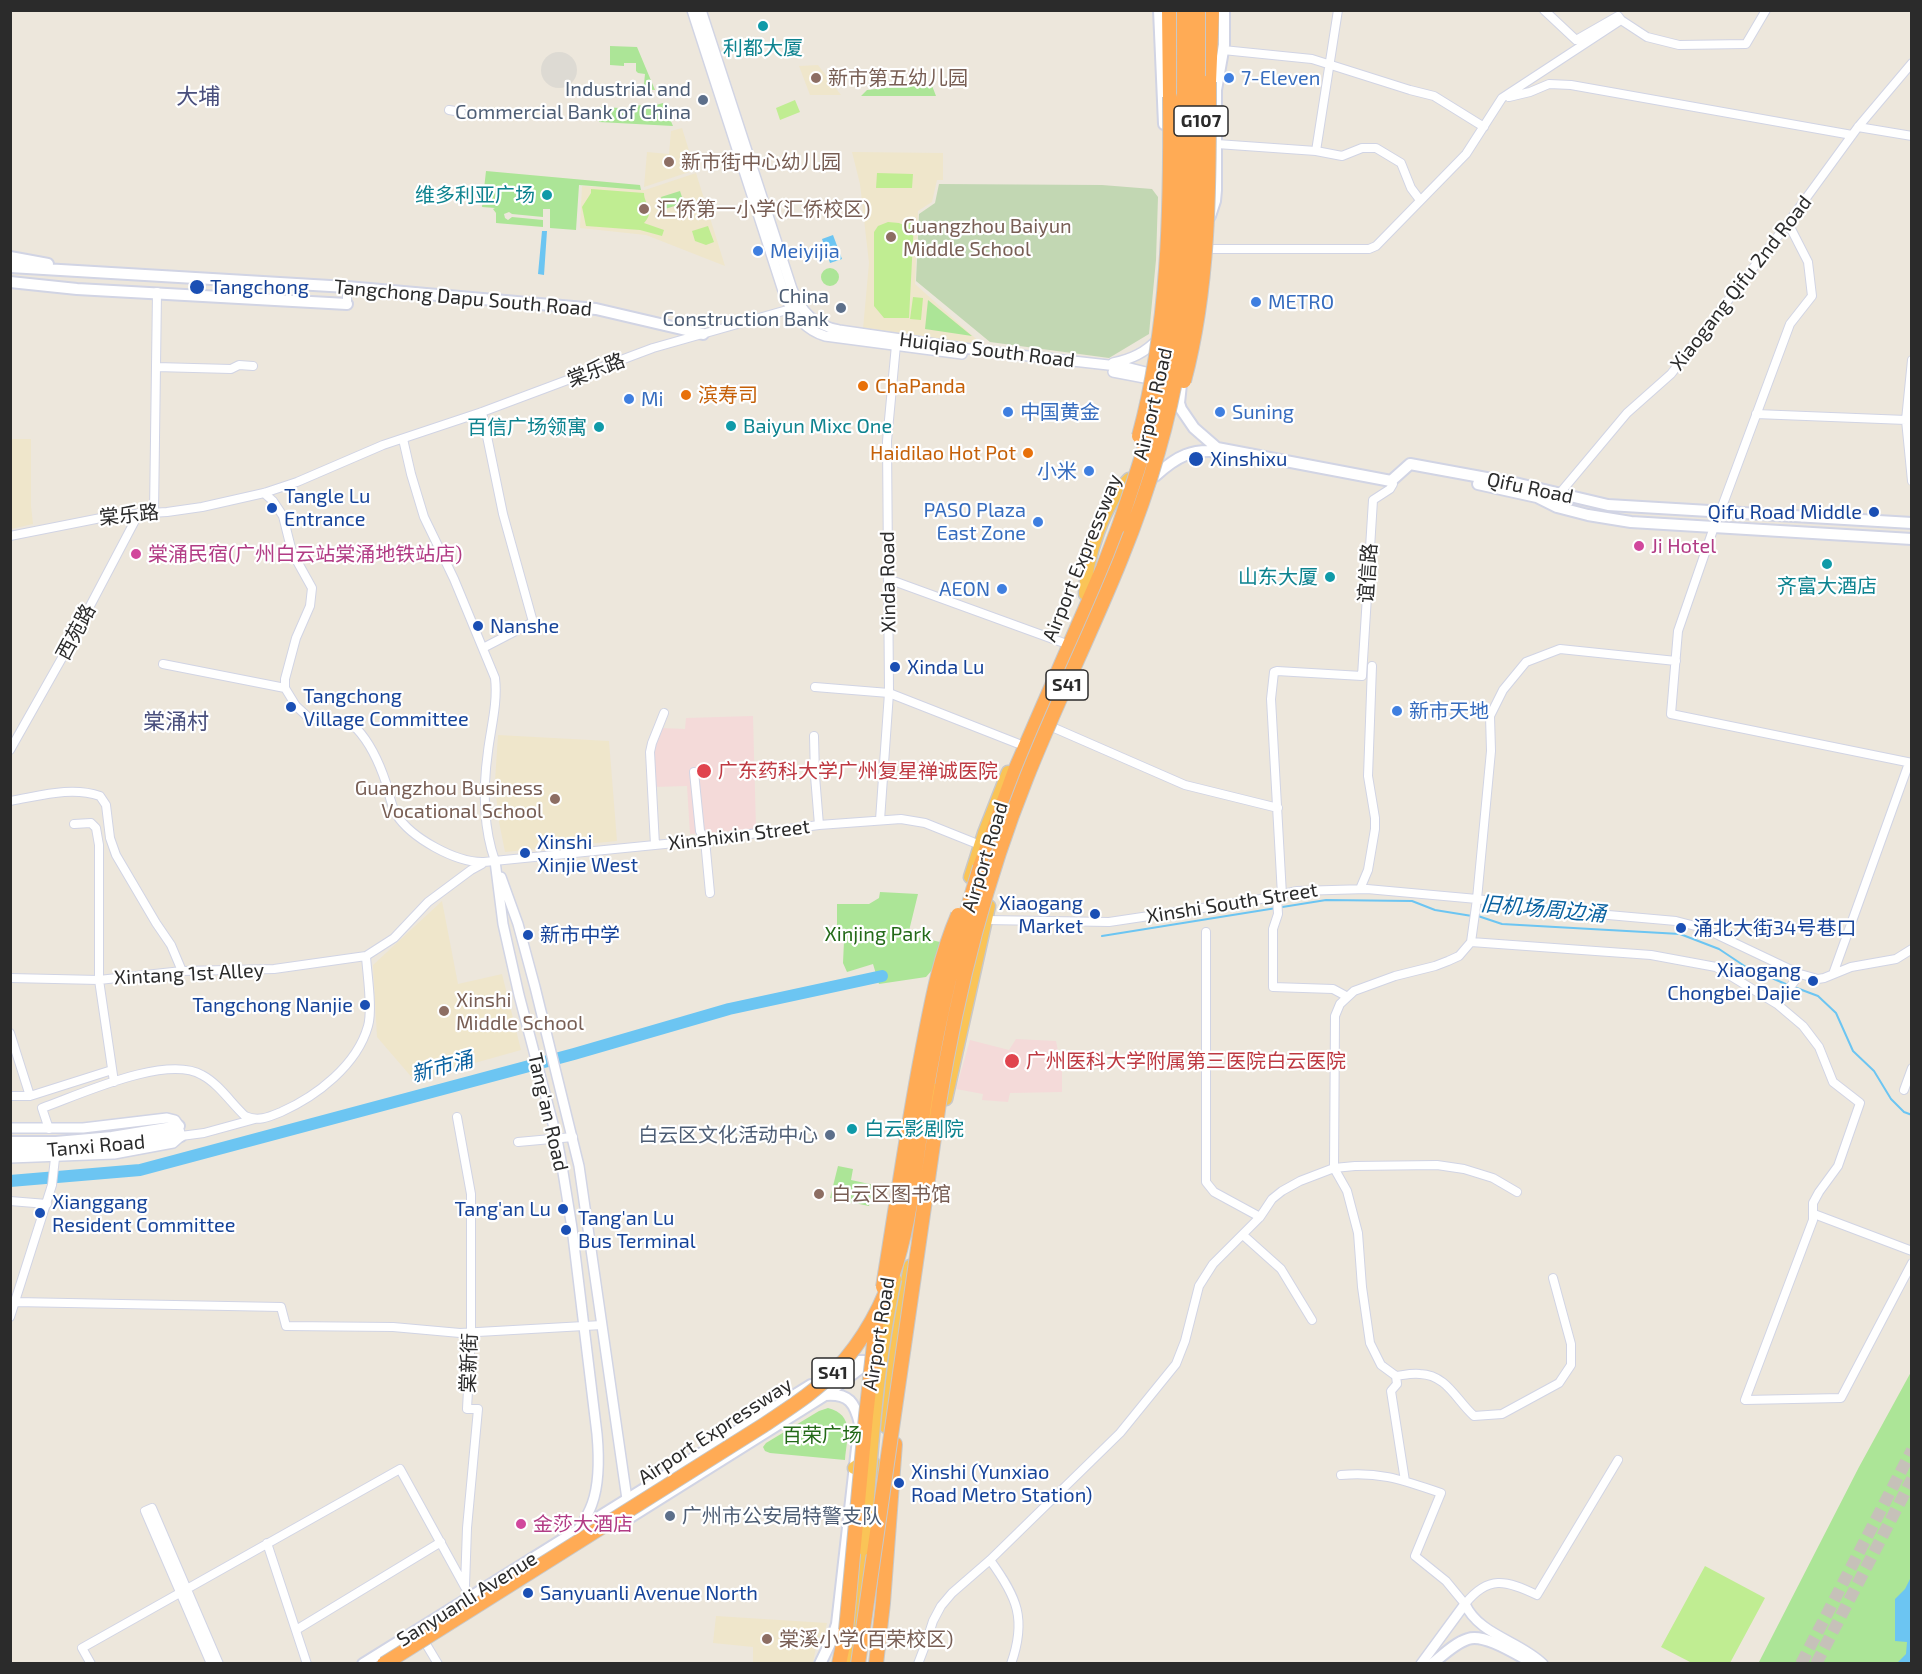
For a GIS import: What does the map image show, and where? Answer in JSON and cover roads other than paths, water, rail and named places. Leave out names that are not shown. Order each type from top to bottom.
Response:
[{"type":"highway","points":[[1119,526],[1152,378],[1160,324],[1170,205],[1170,10]]},
{"type":"highway","name":"Airport Road","points":[[948,976],[960,917],[980,845],[1020,744],[1085,594],[1088,563],[1107,511],[1116,494],[1129,479],[1158,378],[1174,271],[1179,203],[1183,10]]},
{"type":"highway","name":"Airport Expressway","points":[[384,1664],[764,1425],[820,1385],[851,1353],[885,1297],[901,1250],[943,1006],[965,916],[980,867],[1023,749],[1103,568],[1119,526],[1160,390],[1172,319],[1180,247],[1183,188],[1183,10]]},
{"type":"highway","name":"Airport Road","points":[[864,1664],[890,1386],[902,1304],[986,920],[1004,850],[1015,819],[1115,584],[1155,477],[1179,386],[1192,315],[1199,231],[1199,10]]},
{"type":"highway","name":"Airport Expressway","points":[[858,1664],[947,1054],[975,932],[1000,849],[1026,779],[1110,586],[1146,493],[1165,429],[1174,388],[1191,266],[1197,165],[1199,10]]},
{"type":"highway","points":[[1146,493],[1183,383],[1199,310],[1207,202],[1212,10]]},
{"type":"highway","points":[[838,1664],[846,1630],[875,1330],[915,1088],[945,949],[980,867]]},
{"type":"highway","points":[[851,1664],[883,1338],[942,1048],[948,976]]},
{"type":"highway","points":[[882,1299],[884,1311],[888,1316],[896,1315],[902,1304]]},
{"type":"highway","points":[[876,1664],[885,1584],[902,1357]]},
{"type":"highway","points":[[863,1408],[869,1403],[876,1402],[888,1413]]},
{"type":"highway","points":[[854,1468],[861,1463],[873,1462],[882,1472]]},
{"type":"main road","points":[[1159,10],[1164,168],[1168,183],[1179,203]]},
{"type":"main road","points":[[1199,231],[1210,216],[1215,201],[1216,90],[1223,50],[1224,10]]},
{"type":"main road","points":[[10,257],[19,257],[78,271]]},
{"type":"main road","points":[[10,267],[78,271]]},
{"type":"main road","name":"Tangchong Dapu South Road","points":[[78,271],[347,287],[596,309],[703,334]]},
{"type":"main road","points":[[10,282],[77,289]]},
{"type":"main road","points":[[10,290],[77,289]]},
{"type":"main road","name":"Tangchong Dapu South Road","points":[[77,289],[347,304]]},
{"type":"main road","points":[[1182,369],[1183,381],[1179,404],[1181,409],[1194,428],[1217,448],[1392,483]]},
{"type":"main road","points":[[1155,477],[1179,457],[1191,453],[1218,452],[1392,483]]},
{"type":"main road","name":"Qifu Road","points":[[1392,483],[1410,465],[1560,493],[1608,505],[1911,523]]},
{"type":"main road","name":"Qifu Road","points":[[1392,483],[1410,470],[1537,497],[1557,507],[1588,515],[1631,522],[1911,539]]},
{"type":"main road","points":[[1631,522],[1632,507]]},
{"type":"main road","name":"Airport Road","points":[[882,1299],[925,1066],[948,976]]},
{"type":"main road","name":"Tanxi Road","points":[[10,1142],[79,1140],[180,1131]]},
{"type":"main road","name":"Tanxi Road","points":[[10,1151],[103,1148],[158,1134]]},
{"type":"main road","points":[[820,1664],[837,1624],[860,1424],[882,1299]]},
{"type":"main road","name":"Sanyuanli Avenue","points":[[363,1664],[467,1591],[627,1501],[801,1391],[853,1353],[871,1326],[882,1299]]},
{"type":"main road","name":"Sanyuanli Avenue","points":[[394,1664],[825,1395],[870,1361],[890,1342],[898,1329]]},
{"type":"main road","points":[[840,1363],[870,1361],[878,1363],[884,1367],[889,1376],[890,1386]]},
{"type":"main road","points":[[825,1395],[848,1399],[857,1411],[860,1424]]},
{"type":"main road","points":[[1432,1664],[1459,1643],[1476,1637],[1535,1664]]},
{"type":"street","points":[[692,10],[781,283],[796,308]]},
{"type":"street","points":[[701,10],[792,289],[796,308]]},
{"type":"street","points":[[1316,151],[1338,10]]},
{"type":"street","points":[[1544,10],[1576,40],[1621,15]]},
{"type":"street","points":[[1621,15],[1647,38],[1679,45],[1746,44],[1766,10]]},
{"type":"street","points":[[1198,249],[1369,249],[1376,246],[1466,154],[1502,99],[1621,15]]},
{"type":"street","points":[[1223,50],[1312,58],[1434,96],[1484,127]]},
{"type":"street","name":"Xiaogang Qifu 2nd Road","points":[[1560,493],[1627,413],[1671,374],[1788,223],[1858,127],[1911,63]]},
{"type":"street","points":[[1502,99],[1530,92],[1549,84],[1571,85],[1852,135]]},
{"type":"street","points":[[449,110],[461,112]]},
{"type":"street","points":[[1858,127],[1911,136]]},
{"type":"street","points":[[1217,144],[1316,151],[1342,156],[1362,148],[1376,148],[1401,163],[1411,188],[1420,200]]},
{"type":"street","points":[[1720,512],[1790,324],[1812,296],[1808,262],[1788,223]]},
{"type":"street","points":[[347,287],[347,304]]},
{"type":"street","points":[[154,513],[157,292]]},
{"type":"street","name":"棠乐路","points":[[10,536],[102,517],[202,507],[264,493],[297,482],[383,445],[482,412],[653,348],[796,308]]},
{"type":"street","name":"Huiqiao South Road","points":[[796,308],[826,327],[915,344],[1158,378]]},
{"type":"street","name":"Huiqiao South Road","points":[[796,308],[799,319],[817,333],[835,337],[896,345],[915,344],[1105,364],[1142,370],[1179,386]]},
{"type":"street","points":[[1105,364],[1128,359],[1143,352],[1167,328]]},
{"type":"street","name":"Xinda Road","points":[[880,820],[889,693],[887,441],[896,345]]},
{"type":"street","points":[[1911,360],[1906,420],[1911,481]]},
{"type":"street","points":[[156,368],[231,369],[239,365],[253,366]]},
{"type":"street","points":[[482,412],[503,514],[533,622],[483,648]]},
{"type":"street","points":[[1756,414],[1906,420]]},
{"type":"street","points":[[403,439],[424,517],[495,678],[496,691],[486,766],[486,816],[495,861]]},
{"type":"street","name":"谊信路","points":[[1278,808],[1271,699],[1274,672],[1362,676],[1373,500],[1390,489],[1392,483]]},
{"type":"street","points":[[264,493],[273,501],[283,516],[292,552],[312,588],[310,606],[296,638],[285,679],[285,688],[296,706],[309,718],[352,726],[361,734],[379,766],[397,815],[431,845],[456,858],[476,862],[495,861]]},
{"type":"street","points":[[1557,507],[1560,493]]},
{"type":"street","name":"西苑路","points":[[10,750],[71,642],[139,513]]},
{"type":"street","points":[[1714,527],[1678,631],[1671,714],[1910,763],[1833,974]]},
{"type":"street","points":[[888,579],[1064,643]]},
{"type":"street","points":[[1553,1278],[1571,1344],[1571,1365],[1559,1383],[1502,1414],[1474,1416],[1461,1405],[1447,1384],[1440,1378],[1421,1374],[1396,1376],[1381,1365],[1370,1343],[1362,1287],[1358,1233],[1347,1191],[1334,1168],[1335,1016],[1340,1004],[1353,991],[1395,976],[1436,966],[1459,956],[1471,942],[1477,903],[1491,752],[1490,716],[1503,690],[1526,662],[1560,649],[1676,661]]},
{"type":"street","points":[[163,664],[285,688]]},
{"type":"street","points":[[1360,889],[1368,870],[1375,829],[1368,776],[1372,666]]},
{"type":"street","points":[[816,687],[889,693],[1020,744]]},
{"type":"street","points":[[655,845],[650,752],[664,713]]},
{"type":"street","points":[[1052,728],[1185,785],[1278,808],[1279,898],[1278,914],[1273,929],[1273,987],[1333,989],[1346,996]]},
{"type":"street","points":[[814,736],[819,825]]},
{"type":"street","points":[[694,772],[700,831],[705,840],[710,893]]},
{"type":"street","points":[[10,801],[68,791],[81,791],[100,796],[106,806],[109,831],[116,855],[171,945],[182,971]]},
{"type":"street","name":"Xinshixin Street","points":[[495,861],[705,840],[819,825],[901,819],[918,821],[980,845]]},
{"type":"street","points":[[74,824],[91,824],[96,828],[99,845],[99,980],[114,1082]]},
{"type":"street","points":[[180,1131],[204,1133],[276,1114],[313,1095],[355,1052],[366,1031],[369,1020],[366,956],[394,938],[419,909],[462,876],[477,866],[495,861]]},
{"type":"street","name":"Tang'an Road","points":[[495,861],[518,924],[573,1137],[585,1199],[629,1518]]},
{"type":"street","name":"Tang'an Road","points":[[495,861],[503,924],[557,1139],[572,1228],[598,1457],[592,1504],[579,1529]]},
{"type":"street","name":"Xinshi South Street","points":[[986,920],[1109,922],[1279,898],[1307,890],[1405,891],[1477,903],[1686,923],[1703,928],[1800,974]]},
{"type":"street","points":[[1206,932],[1206,1182],[1214,1192],[1260,1217]]},
{"type":"street","points":[[1471,942],[1651,955],[1709,964],[1777,1005],[1803,1026],[1813,1036],[1819,1047],[1833,1082],[1860,1103],[1838,1166],[1813,1203],[1813,1220],[1745,1400],[1841,1398],[1911,1263]]},
{"type":"street","points":[[1777,1005],[1800,974],[1820,979],[1851,967],[1896,959],[1910,951]]},
{"type":"street","name":"Xintang 1st Alley","points":[[10,978],[99,980],[182,971],[274,969],[366,956]]},
{"type":"street","points":[[10,1033],[30,1096]]},
{"type":"street","points":[[1904,1090],[1911,1068]]},
{"type":"street","points":[[49,1129],[42,1108],[114,1082],[162,1069],[195,1071],[211,1082],[246,1116],[256,1119]]},
{"type":"street","points":[[10,1096],[30,1096],[112,1070]]},
{"type":"street","points":[[10,1128],[83,1128],[167,1118],[175,1120],[180,1131]]},
{"type":"street","name":"棠新街","points":[[457,1118],[471,1194],[471,1333],[467,1409],[478,1409],[467,1528],[467,1591]]},
{"type":"street","points":[[10,1158],[114,1154],[173,1143],[180,1131]]},
{"type":"street","points":[[518,1142],[573,1137]]},
{"type":"street","points":[[10,1317],[47,1204],[55,1158]]},
{"type":"street","points":[[918,1664],[940,1606],[1120,1433],[1176,1364],[1185,1341],[1199,1286],[1212,1264],[1244,1235],[1272,1199],[1282,1191],[1334,1168],[1437,1165],[1464,1169],[1493,1178],[1517,1192]]},
{"type":"street","points":[[10,1201],[47,1204]]},
{"type":"street","points":[[1814,1214],[1911,1251]]},
{"type":"street","points":[[1244,1235],[1281,1269],[1312,1320]]},
{"type":"street","points":[[15,1302],[281,1307],[286,1326],[393,1327],[471,1333],[602,1325]]},
{"type":"street","points":[[1396,1376],[1397,1384],[1391,1391],[1405,1481]]},
{"type":"street","points":[[1421,1664],[1474,1592],[1490,1583],[1517,1585],[1537,1595],[1618,1460]]},
{"type":"street","points":[[91,1664],[82,1648],[400,1469],[467,1591]]},
{"type":"street","points":[[1341,1475],[1359,1473],[1393,1477],[1441,1493],[1415,1556],[1446,1581],[1465,1604],[1469,1613],[1481,1625],[1530,1653],[1544,1664]]},
{"type":"street","points":[[211,1664],[184,1591],[152,1508],[145,1511],[184,1591],[219,1664]]},
{"type":"street","points":[[296,1630],[441,1542]]},
{"type":"street","points":[[267,1543],[307,1664]]},
{"type":"street","points":[[990,1560],[1006,1582],[1019,1618],[1020,1630],[1011,1664]]},
{"type":"street","points":[[426,1644],[438,1664]]},
{"type":"water","points":[[542,231],[547,231],[544,275],[538,274]]},
{"type":"water","points":[[833,235],[842,259],[830,263],[822,239]]},
{"type":"water","points":[[1911,1577],[1911,1663],[1897,1663],[1906,1654],[1907,1642],[1895,1641],[1895,1599],[1905,1589]]},
{"type":"waterway","name":"旧机场周边涌","points":[[1102,936],[1326,900],[1412,901],[1435,910],[1472,916]]},
{"type":"waterway","name":"旧机场周边涌","points":[[1478,916],[1502,924],[1680,934],[1719,949],[1746,967],[1788,985]]},
{"type":"waterway","name":"新市涌","points":[[10,1181],[140,1170],[574,1054],[729,1009],[882,976]]},
{"type":"waterway","name":"旧机场周边涌","points":[[1794,987],[1818,996],[1836,1013],[1853,1051],[1874,1071],[1891,1099],[1904,1112],[1912,1115]]},
{"type":"tunnel","points":[[1801,1664],[1912,1450]]},
{"type":"tunnel","points":[[1816,1664],[1912,1479]]},
{"type":"place","name":"利都大厦","points":[[763,26]]},
{"type":"place","name":"新市第五幼儿园","points":[[816,78]]},
{"type":"place","name":"7-Eleven","points":[[1229,78]]},
{"type":"place","name":"Industrial and Commercial Bank of China","points":[[703,100]]},
{"type":"place","name":"新市街中心幼儿园","points":[[669,162]]},
{"type":"place","name":"维多利亚广场","points":[[547,195]]},
{"type":"place","name":"汇侨第一小学(汇侨校区)","points":[[644,209]]},
{"type":"place","name":"Guangzhou Baiyun Middle School","points":[[891,237]]},
{"type":"place","name":"Meiyijia","points":[[758,251]]},
{"type":"place","name":"Tangchong","points":[[197,287]]},
{"type":"place","name":"METRO","points":[[1256,302]]},
{"type":"place","name":"China Construction Bank","points":[[841,308]]},
{"type":"place","name":"ChaPanda","points":[[863,386]]},
{"type":"place","name":"滨寿司","points":[[686,395]]},
{"type":"place","name":"Mi","points":[[629,399]]},
{"type":"place","name":"中国黄金","points":[[1008,412]]},
{"type":"place","name":"Suning","points":[[1220,412]]},
{"type":"place","name":"Baiyun Mixc One","points":[[731,426]]},
{"type":"place","name":"百信广场领寓","points":[[599,427]]},
{"type":"place","name":"Haidilao Hot Pot","points":[[1028,453]]},
{"type":"place","name":"Xinshixu","points":[[1196,459]]},
{"type":"place","name":"小米","points":[[1089,471]]},
{"type":"place","name":"Tangle Lu Entrance","points":[[272,508]]},
{"type":"place","name":"Qifu Road Middle","points":[[1874,512]]},
{"type":"place","name":"PASO Plaza East Zone","points":[[1038,522]]},
{"type":"place","name":"Ji Hotel","points":[[1639,546]]},
{"type":"place","name":"棠涌民宿(广州白云站棠涌地铁站店)","points":[[136,554]]},
{"type":"place","name":"齐富大酒店","points":[[1827,564]]},
{"type":"place","name":"山东大厦","points":[[1330,577]]},
{"type":"place","name":"AEON","points":[[1002,589]]},
{"type":"place","name":"Nanshe","points":[[478,626]]},
{"type":"place","name":"Xinda Lu","points":[[895,667]]},
{"type":"place","name":"Tangchong Village Committee","points":[[291,707]]},
{"type":"place","name":"新市天地","points":[[1397,711]]},
{"type":"place","name":"广东药科大学广州复星禅诚医院","points":[[704,771]]},
{"type":"place","name":"Guangzhou Business Vocational School","points":[[555,799]]},
{"type":"place","name":"Xinshi Xinjie West","points":[[525,853]]},
{"type":"place","name":"Xiaogang Market","points":[[1095,914]]},
{"type":"place","name":"涌北大街34号巷口","points":[[1681,928]]},
{"type":"place","name":"新市中学","points":[[528,935]]},
{"type":"place","name":"Xiaogang Chongbei Dajie","points":[[1813,981]]},
{"type":"place","name":"Tangchong Nanjie","points":[[365,1005]]},
{"type":"place","name":"Xinshi Middle School","points":[[444,1011]]},
{"type":"place","name":"广州医科大学附属第三医院白云医院","points":[[1012,1061]]},
{"type":"place","name":"白云影剧院","points":[[852,1129]]},
{"type":"place","name":"白云区文化活动中心","points":[[830,1135]]},
{"type":"place","name":"白云区图书馆","points":[[819,1194]]},
{"type":"place","name":"Tang'an Lu","points":[[563,1209]]},
{"type":"place","name":"Xianggang Resident Committee","points":[[40,1213]]},
{"type":"place","name":"Tang'an Lu Bus Terminal","points":[[566,1230]]},
{"type":"place","name":"Xinshi (Yunxiao Road Metro Station)","points":[[899,1483]]},
{"type":"place","name":"广州市公安局特警支队","points":[[670,1516]]},
{"type":"place","name":"金莎大酒店","points":[[521,1524]]},
{"type":"place","name":"Sanyuanli Avenue North","points":[[528,1593]]},
{"type":"place","name":"棠溪小学(百荣校区)","points":[[767,1639]]},
{"type":"district","name":"大埔","points":[[198,97]]},
{"type":"district","name":"棠涌村","points":[[176,722]]},
{"type":"park label","name":"Xinjing Park","points":[[878,934]]},
{"type":"park label","name":"百荣广场","points":[[822,1435]]}]
